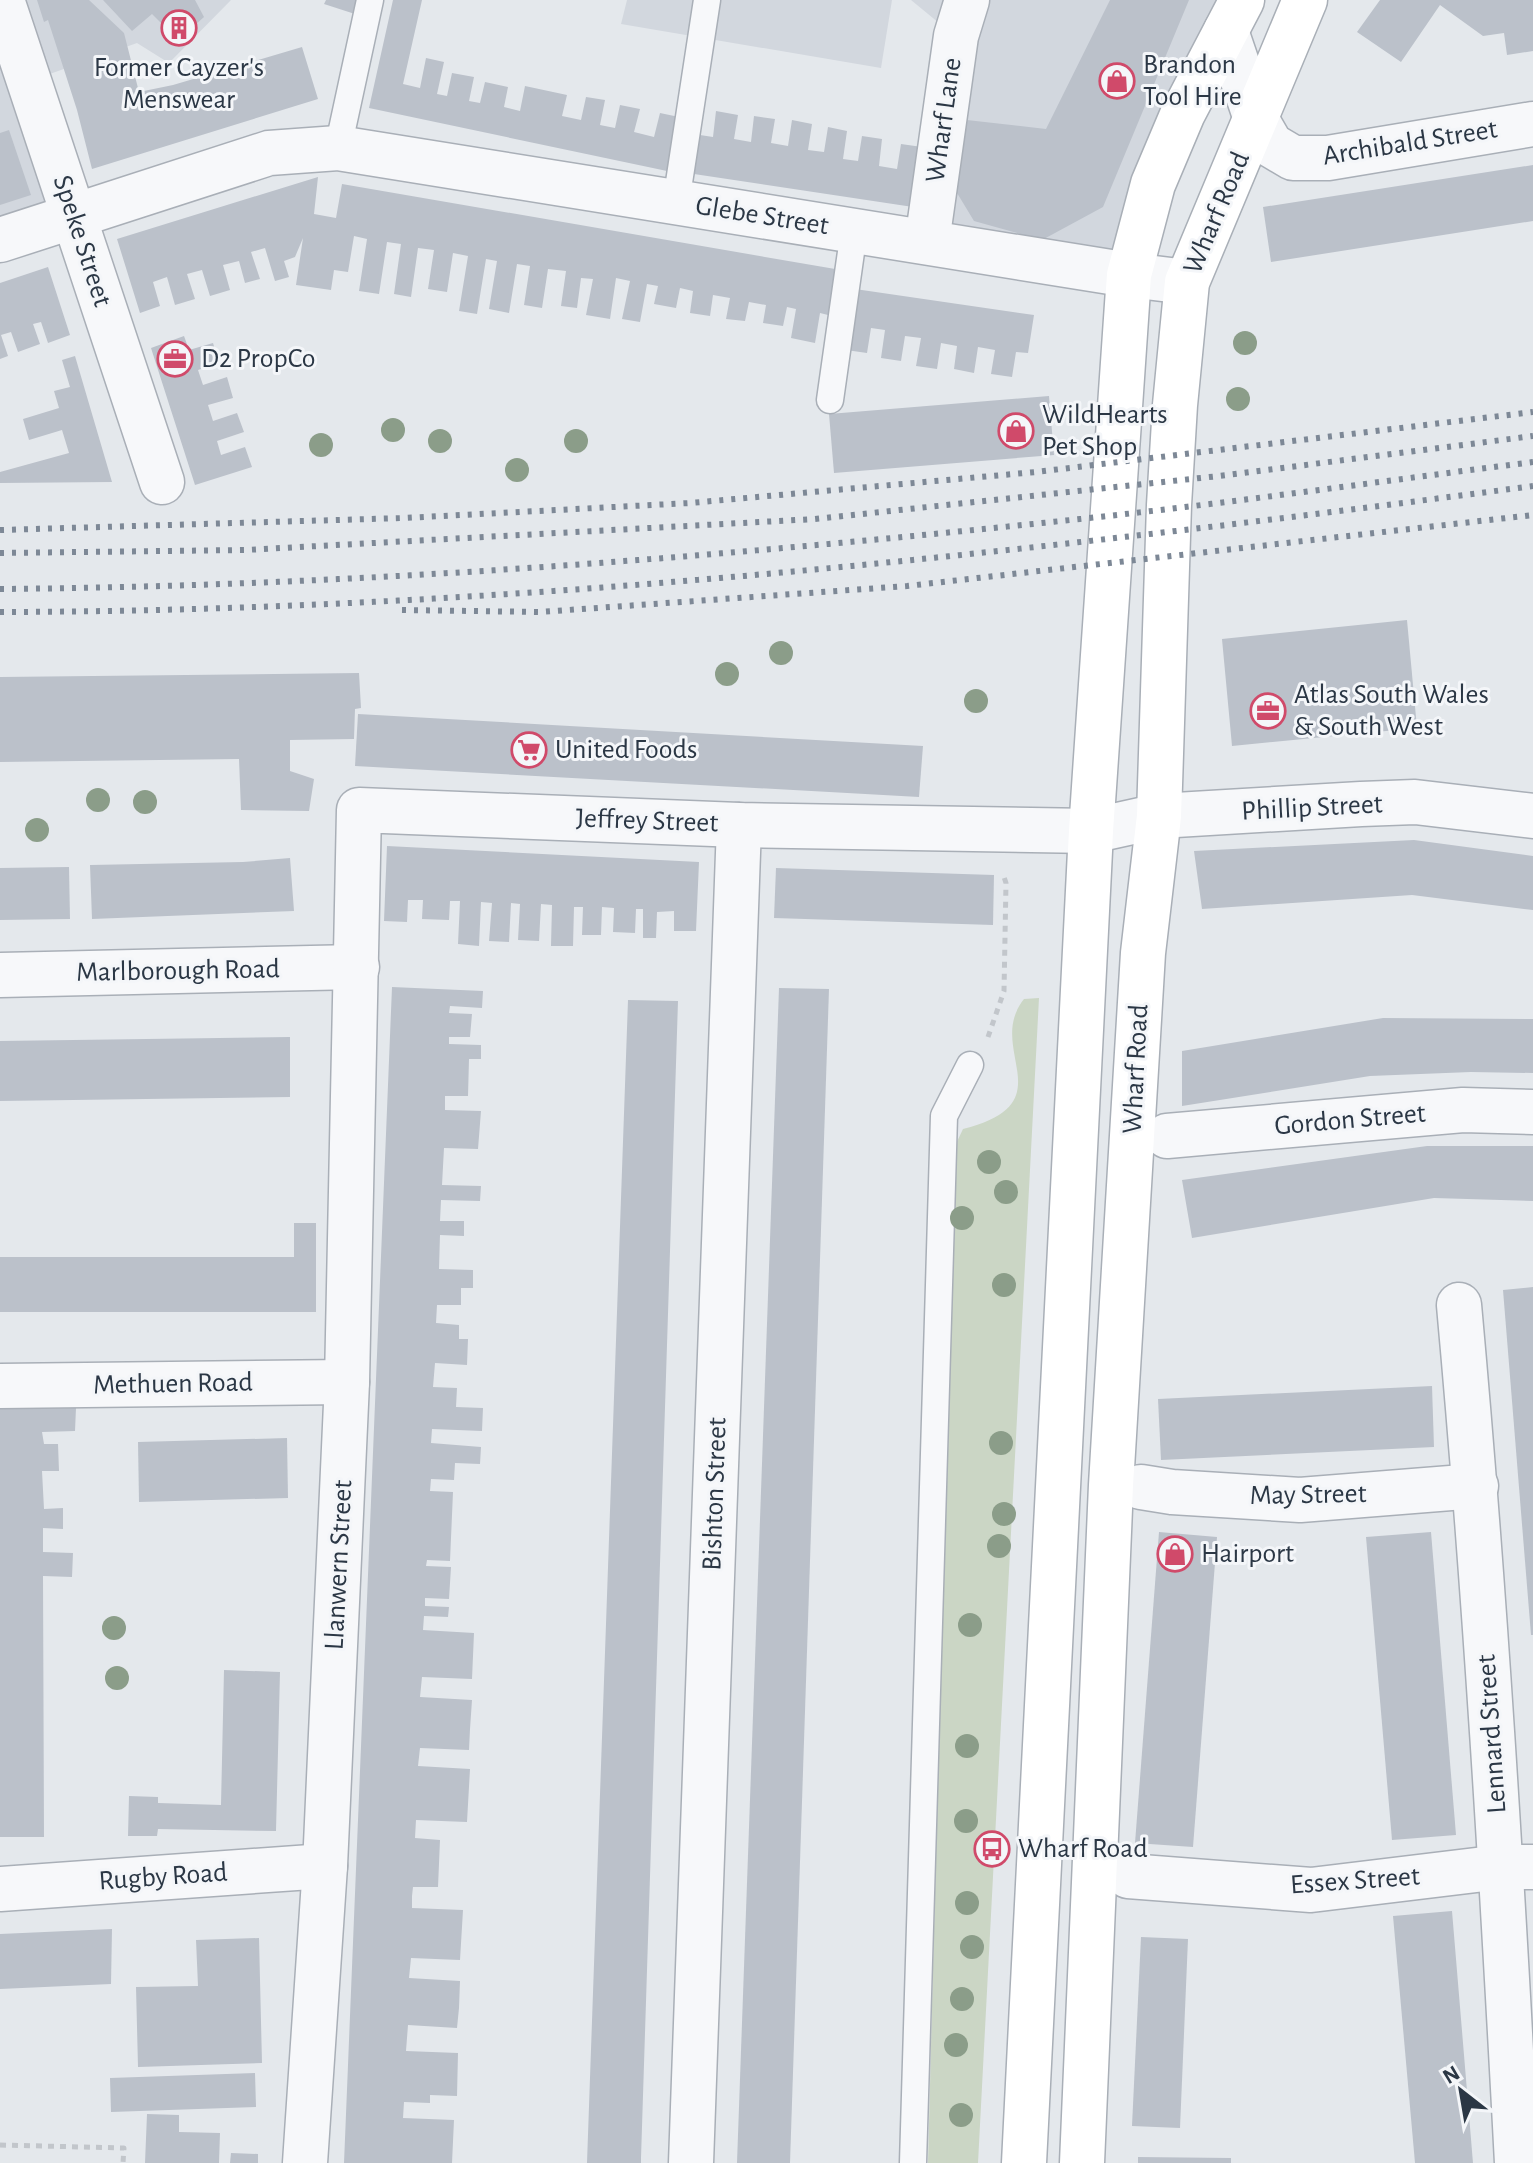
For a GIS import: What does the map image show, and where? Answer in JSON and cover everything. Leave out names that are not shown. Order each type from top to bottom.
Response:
[{"type":"main road","name":"Wharf Road","points":[[1082,2163],[1111,1485],[1143,953],[1159,816],[1169,505],[1187,282],[1305,0]]},
{"type":"main road","name":"Wharf Road","points":[[1024,2163],[1091,831],[1129,275],[1153,184],[1183,113],[1234,16]]},
{"type":"street","name":"Speke Street","points":[[2,0],[162,482]]},
{"type":"street","name":"Wharf Lane","points":[[927,242],[956,36],[967,0]]},
{"type":"street","name":"Archibald Street","points":[[1234,16],[1256,119],[1271,145],[1293,158],[1328,158],[1533,124]]},
{"type":"street","name":"Glebe Street","points":[[0,240],[269,153],[338,148],[1187,282]]},
{"type":"street","name":"Phillip Street","points":[[1091,831],[1159,816],[1415,802],[1533,816]]},
{"type":"street","name":"Jeffrey Street","points":[[357,967],[359,810],[739,825],[1091,831]]},
{"type":"street","name":"Bishton Street","points":[[691,2163],[739,825]]},
{"type":"street","name":"Marlborough Road","points":[[0,975],[357,967]]},
{"type":"street","name":"Llanwern Street","points":[[305,2163],[325,1866],[347,1382],[357,967]]},
{"type":"street","name":"Gordon Street","points":[[1167,1136],[1463,1110],[1533,1112]]},
{"type":"street","name":"Lennard Street","points":[[1459,1305],[1517,1867],[1517,2163]]},
{"type":"street","name":"Methuen Road","points":[[0,1386],[347,1382]]},
{"type":"street","name":"May Street","points":[[1141,1487],[1172,1492],[1300,1500],[1476,1486]]},
{"type":"street","name":"Rugby Road","points":[[0,1889],[325,1866]]},
{"type":"street","name":"Essex Street","points":[[1128,1876],[1311,1890],[1517,1867]]},
{"type":"lane","points":[[338,148],[370,0]]},
{"type":"lane","points":[[676,202],[707,0]]},
{"type":"lane","points":[[830,400],[854,231]]},
{"type":"lane","points":[[913,2163],[944,1116],[970,1065]]},
{"type":"path","points":[[970,1065],[989,1035],[1004,991],[1006,883],[1001,865]]},
{"type":"path","points":[[0,2145],[124,2148],[123,2163]]},
{"type":"shaded area","points":[[0,0],[231,0],[169,63],[137,43],[30,81],[74,215],[0,240]]},
{"type":"shaded area","points":[[627,0],[892,0],[881,68],[621,24]]},
{"type":"shaded area","points":[[911,0],[1242,0],[1129,275],[927,242],[956,37]]},
{"type":"green space","points":[[1039,998],[978,2163],[928,2163],[954,1148],[963,1129],[994,1118],[1011,1105],[1017,1090],[1018,1073],[1012,1037],[1014,1018],[1024,999]]},
{"type":"building","points":[[37,0],[89,0],[124,33],[139,92],[302,47],[318,99],[92,169],[48,20],[44,22]]},
{"type":"building","name":"Former Cayzer's Menswear","points":[[103,0],[195,0],[204,17],[178,40],[152,14],[132,31]]},
{"type":"building","points":[[326,0],[363,0],[358,15],[324,4]]},
{"type":"building","points":[[393,0],[422,0],[403,84],[420,88],[426,58],[444,62],[437,94],[447,96],[452,73],[474,77],[469,101],[480,103],[485,82],[508,87],[504,107],[520,111],[525,86],[567,95],[562,116],[581,120],[586,97],[605,100],[600,125],[615,128],[620,105],[640,109],[634,132],[654,137],[660,113],[679,117],[667,171],[369,108]]},
{"type":"building","points":[[1110,0],[1189,0],[1103,207],[1042,240],[974,221],[951,183],[958,119],[1046,129]]},
{"type":"building","points":[[1380,0],[1533,0],[1533,51],[1507,55],[1504,33],[1483,36],[1440,5],[1401,62],[1357,32]]},
{"type":"building","points":[[716,111],[738,115],[734,139],[751,142],[754,116],[775,119],[771,143],[788,146],[792,120],[812,124],[808,150],[824,152],[828,127],[847,131],[843,159],[858,161],[862,136],[882,139],[879,166],[897,169],[901,144],[922,147],[913,207],[694,174],[700,135],[713,137]]},
{"type":"building","points":[[9,130],[31,195],[0,205],[0,133]]},
{"type":"building","points":[[1533,165],[1533,221],[1271,262],[1263,207]]},
{"type":"building","points":[[318,177],[314,214],[336,218],[342,184],[841,270],[832,316],[820,313],[815,343],[791,338],[796,309],[787,307],[783,326],[763,323],[766,305],[749,302],[745,321],[726,319],[730,298],[713,295],[710,316],[690,313],[693,291],[680,288],[676,308],[654,304],[658,286],[647,284],[640,322],[622,319],[630,281],[616,278],[610,319],[586,315],[593,279],[581,278],[577,308],[561,306],[566,271],[548,269],[542,308],[524,305],[530,266],[517,264],[509,313],[489,309],[497,261],[486,259],[477,314],[459,311],[468,256],[453,253],[447,292],[428,289],[434,250],[418,248],[411,297],[394,294],[401,244],[387,242],[379,294],[359,291],[367,239],[354,236],[348,272],[334,270],[331,290],[296,285],[303,238],[295,257],[284,261],[289,277],[275,281],[265,248],[251,252],[260,279],[245,283],[239,261],[223,265],[230,290],[210,296],[202,270],[187,274],[195,299],[175,305],[167,277],[153,282],[160,306],[140,313],[117,239]]},
{"type":"building","points":[[48,267],[70,335],[48,343],[41,322],[33,324],[40,344],[18,352],[11,332],[1,335],[8,356],[0,359],[0,283]]},
{"type":"building","points":[[855,289],[1034,315],[1028,353],[1016,352],[1012,377],[991,374],[995,350],[978,347],[974,373],[954,369],[957,346],[941,343],[937,369],[916,366],[921,338],[905,336],[901,361],[881,358],[885,330],[871,328],[867,353],[846,350]]},
{"type":"building","points":[[184,336],[189,350],[213,343],[219,363],[198,370],[203,385],[227,377],[233,398],[208,405],[213,421],[237,413],[244,432],[217,441],[221,455],[245,447],[252,467],[195,485],[151,348]]},
{"type":"building","points":[[75,356],[112,482],[0,483],[0,472],[69,453],[62,430],[29,440],[23,419],[59,408],[54,391],[70,387],[62,360]]},
{"type":"building","points":[[1049,396],[1054,455],[834,473],[829,414]]},
{"type":"building","points":[[1407,620],[1417,728],[1232,746],[1222,639]]},
{"type":"building","points":[[359,673],[361,708],[355,709],[354,739],[290,740],[290,771],[314,779],[309,811],[241,810],[239,759],[0,762],[0,677]]},
{"type":"building","points":[[358,714],[923,746],[919,797],[355,766]]},
{"type":"building","points":[[1414,840],[1533,856],[1533,910],[1412,895],[1202,909],[1194,851]]},
{"type":"building","points":[[387,846],[699,862],[696,931],[674,931],[674,911],[657,912],[656,938],[643,938],[643,909],[636,909],[635,933],[613,932],[614,908],[602,907],[601,935],[582,935],[583,907],[574,907],[573,946],[551,946],[552,905],[541,904],[539,941],[518,940],[520,904],[511,903],[509,942],[489,941],[492,903],[481,902],[479,946],[458,944],[460,901],[450,901],[449,920],[422,919],[423,900],[408,900],[407,922],[384,921]]},
{"type":"building","points":[[290,858],[294,911],[92,919],[90,865]]},
{"type":"building","points":[[69,867],[70,919],[0,920],[0,868]]},
{"type":"building","points":[[776,868],[994,875],[993,925],[774,918]]},
{"type":"building","points":[[392,987],[483,991],[482,1008],[450,1006],[449,1013],[472,1014],[470,1037],[449,1037],[449,1044],[481,1045],[481,1059],[469,1059],[468,1096],[445,1096],[445,1110],[481,1111],[478,1149],[444,1148],[442,1185],[481,1186],[480,1201],[441,1200],[440,1221],[464,1221],[464,1236],[440,1235],[439,1269],[473,1270],[473,1288],[461,1288],[461,1305],[437,1305],[436,1323],[459,1325],[459,1339],[468,1339],[467,1365],[435,1363],[433,1387],[457,1388],[456,1407],[483,1408],[482,1431],[432,1429],[431,1443],[481,1447],[480,1464],[455,1463],[454,1480],[431,1479],[430,1491],[453,1492],[450,1561],[427,1560],[426,1566],[451,1567],[449,1599],[425,1598],[425,1606],[449,1607],[448,1617],[424,1616],[423,1630],[474,1633],[472,1679],[422,1677],[420,1697],[472,1700],[469,1750],[420,1748],[418,1766],[470,1769],[467,1822],[416,1820],[415,1838],[440,1840],[438,1887],[413,1887],[412,1896],[412,1908],[463,1910],[460,1960],[411,1958],[409,1978],[460,1981],[459,2008],[457,2028],[408,2025],[406,2051],[458,2053],[457,2096],[430,2095],[430,2103],[404,2102],[403,2118],[454,2120],[452,2163],[344,2163]]},
{"type":"building","points":[[779,988],[829,989],[790,2163],[737,2163]]},
{"type":"building","points":[[628,1000],[678,1001],[641,2163],[587,2163]]},
{"type":"building","points":[[1383,1018],[1533,1019],[1533,1073],[1370,1076],[1182,1106],[1182,1051]]},
{"type":"building","points":[[290,1037],[290,1097],[0,1101],[0,1041]]},
{"type":"building","points":[[1427,1146],[1533,1146],[1533,1201],[1434,1198],[1192,1238],[1182,1180]]},
{"type":"building","points":[[294,1223],[316,1223],[316,1312],[0,1312],[0,1257],[294,1257]]},
{"type":"building","points":[[1533,1287],[1533,1635],[1531,1635],[1503,1290]]},
{"type":"building","points":[[1432,1386],[1434,1447],[1161,1460],[1158,1399]]},
{"type":"building","points":[[76,1408],[75,1431],[42,1432],[44,1444],[58,1444],[59,1471],[42,1471],[44,1509],[63,1508],[63,1529],[43,1528],[43,1552],[73,1553],[72,1577],[43,1576],[44,1837],[0,1837],[0,1409]]},
{"type":"building","points":[[287,1438],[288,1498],[139,1502],[138,1442]]},
{"type":"building","points":[[1159,1532],[1217,1537],[1193,1847],[1135,1843]]},
{"type":"building","points":[[1431,1532],[1456,1835],[1392,1840],[1366,1537]]},
{"type":"building","points":[[224,1670],[280,1672],[276,1831],[158,1829],[157,1836],[128,1836],[129,1796],[158,1797],[158,1803],[221,1805]]},
{"type":"building","points":[[1452,1911],[1473,2163],[1415,2163],[1393,1916]]},
{"type":"building","points":[[112,1929],[111,1984],[0,1989],[0,1934]]},
{"type":"building","points":[[1141,1937],[1188,1939],[1180,2128],[1132,2126]]},
{"type":"building","points":[[259,1938],[262,2063],[138,2067],[136,1987],[198,1986],[196,1940]]},
{"type":"building","points":[[255,2073],[256,2107],[111,2112],[110,2078]]},
{"type":"building","points":[[147,2114],[179,2115],[179,2132],[220,2133],[219,2163],[145,2163]]},
{"type":"building","points":[[231,2153],[258,2154],[258,2163],[230,2163]]},
{"type":"building","points":[[1138,2157],[1231,2158],[1231,2163],[1138,2163]]},
{"type":"railway","points":[[0,530],[404,518],[690,503],[1036,472],[1533,412]]},
{"type":"railway","points":[[0,553],[245,550],[815,519],[1219,476],[1533,436]]},
{"type":"railway","points":[[0,589],[406,576],[811,546],[1137,513],[1533,462]]},
{"type":"railway","points":[[0,612],[192,609],[384,601],[768,574],[1152,534],[1533,486]]},
{"type":"railway","points":[[402,610],[540,612],[907,586],[1533,515]]},
{"type":"place","name":"Former Cayzer's Menswear","points":[[179,28]]},
{"type":"place","name":"Brandon Tool Hire","points":[[1117,81]]},
{"type":"place","name":"D2 PropCo","points":[[175,359]]},
{"type":"place","name":"WildHearts Pet Shop","points":[[1016,431]]},
{"type":"place","name":"Atlas South Wales & South West","points":[[1268,711]]},
{"type":"place","name":"United Foods","points":[[529,750]]},
{"type":"place","name":"Hairport","points":[[1175,1554]]},
{"type":"place","name":"Wharf Road","points":[[992,1849]]}]
